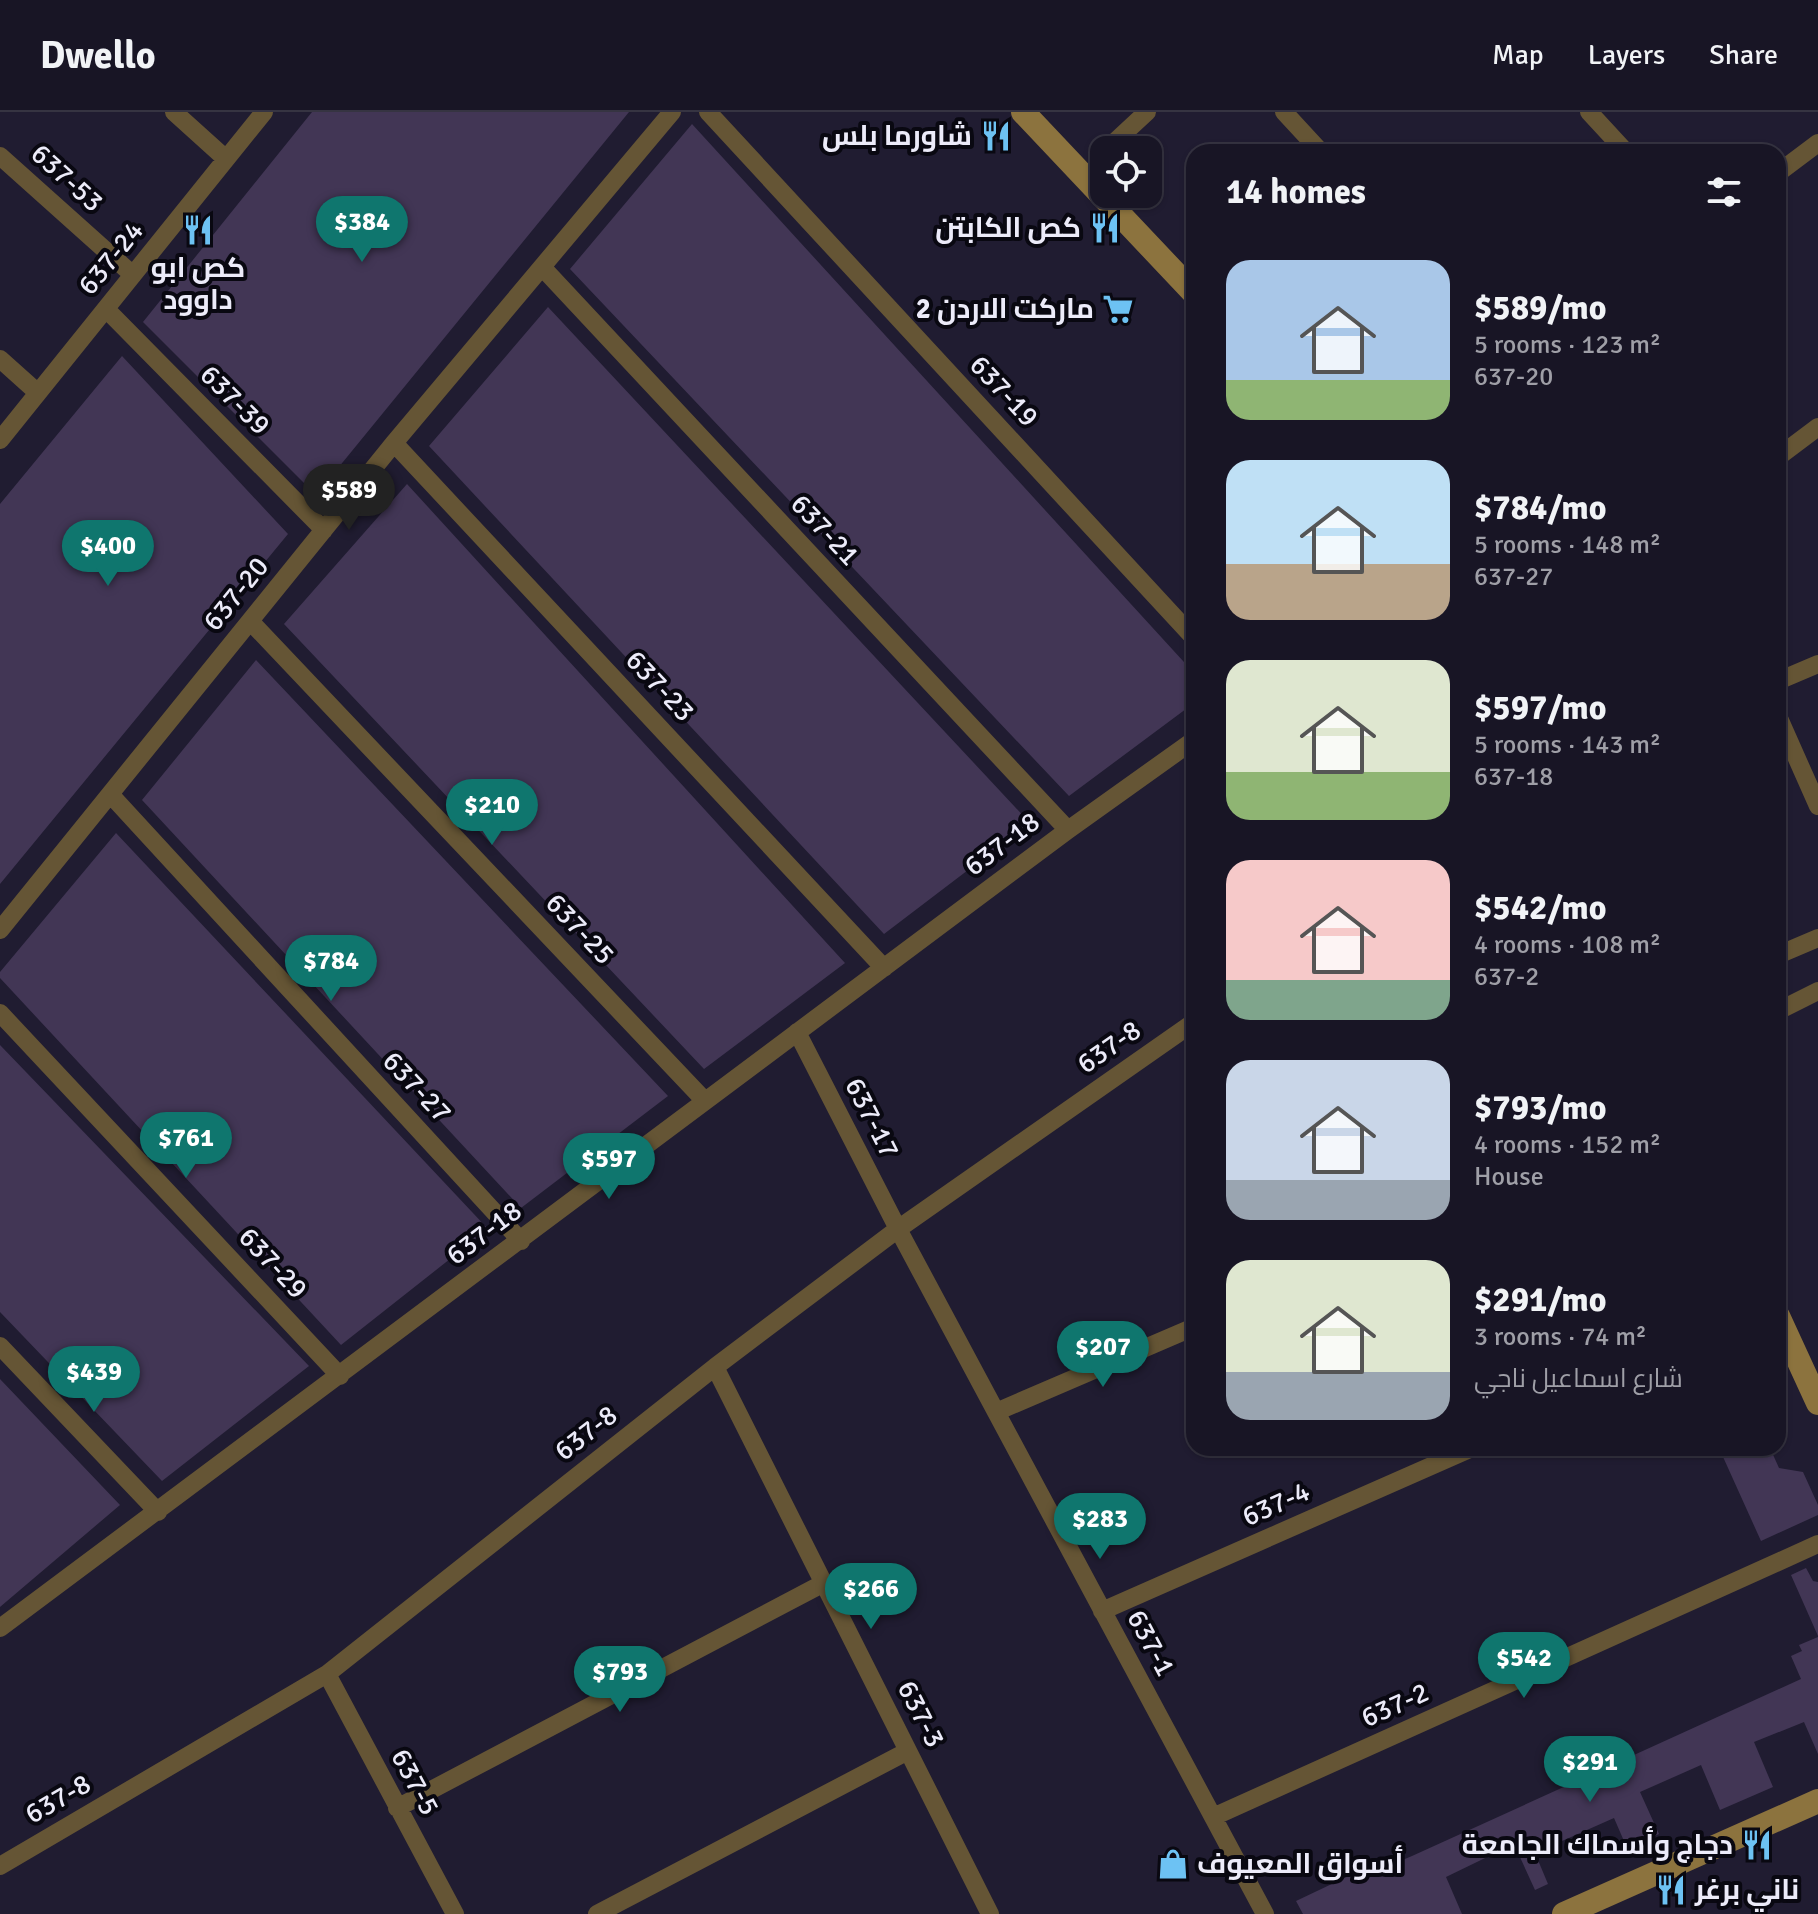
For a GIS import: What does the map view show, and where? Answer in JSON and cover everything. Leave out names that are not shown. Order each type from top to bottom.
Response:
[{"type":"street","points":[[174,112],[226,159]]},
{"type":"street","name":"637-24","points":[[0,440],[264,112]]},
{"type":"street","name":"637-20","points":[[0,930],[394,443],[672,112]]},
{"type":"street","name":"637-19","points":[[708,112],[1186,629]]},
{"type":"street","points":[[1023,112],[1186,285]]},
{"type":"street","points":[[1121,136],[1147,112]]},
{"type":"street","points":[[1284,112],[1314,144]]},
{"type":"street","points":[[1589,112],[1619,144]]},
{"type":"street","points":[[1786,167],[1818,143]]},
{"type":"street","name":"637-53","points":[[0,156],[133,275]]},
{"type":"street","points":[[1081,174],[1090,165]]},
{"type":"street","name":"637-21","points":[[542,267],[1068,830]]},
{"type":"street","name":"637-39","points":[[106,309],[324,530]]},
{"type":"street","points":[[0,359],[38,393]]},
{"type":"street","points":[[1786,451],[1818,427]]},
{"type":"street","name":"637-23","points":[[394,443],[884,968]]},
{"type":"street","name":"637-25","points":[[250,621],[705,1101]]},
{"type":"street","points":[[1786,678],[1818,664]]},
{"type":"street","points":[[1786,734],[1818,806]]},
{"type":"street","name":"637-18","points":[[0,1628],[1068,830],[1186,746]]},
{"type":"street","name":"637-27","points":[[110,794],[521,1241]]},
{"type":"street","points":[[1786,952],[1818,938]]},
{"type":"street","points":[[1786,1007],[1818,991]]},
{"type":"street","name":"637-29","points":[[0,1013],[340,1376]]},
{"type":"street","name":"637-8","points":[[0,1866],[327,1674],[715,1367],[898,1229],[1186,1028]]},
{"type":"street","name":"637-17","points":[[797,1032],[898,1229]]},
{"type":"street","name":"637-1","points":[[898,1229],[1265,1914]]},
{"type":"street","points":[[996,1412],[1186,1330]]},
{"type":"street","points":[[1786,1333],[1818,1403]]},
{"type":"street","points":[[0,1346],[158,1512]]},
{"type":"street","name":"637-3","points":[[715,1367],[990,1914]]},
{"type":"street","name":"637-4","points":[[1102,1611],[1454,1456]]},
{"type":"street","name":"637-2","points":[[1213,1817],[1818,1544]]},
{"type":"street","points":[[397,1808],[824,1583]]},
{"type":"street","name":"637-5","points":[[327,1674],[455,1914]]},
{"type":"street","points":[[597,1914],[908,1751]]},
{"type":"street","points":[[1564,1914],[1818,1801]]},
{"type":"building","points":[[312,112],[629,112],[316,495],[143,322]]},
{"type":"building","points":[[692,124],[1186,664],[1186,709],[1069,796],[570,269]]},
{"type":"building","points":[[548,307],[1030,823],[884,934],[429,446]]},
{"type":"building","points":[[122,356],[288,534],[0,884],[0,504]]},
{"type":"building","points":[[407,484],[845,963],[704,1069],[284,624]]},
{"type":"building","points":[[256,660],[668,1096],[521,1208],[142,800]]},
{"type":"building","points":[[116,833],[488,1229],[341,1345],[0,978],[0,972]]},
{"type":"building","points":[[0,1045],[309,1366],[162,1481],[0,1312]]},
{"type":"building","points":[[0,1379],[120,1505],[0,1607]]},
{"type":"building","points":[[1723,1456],[1774,1456],[1779,1468],[1803,1472],[1818,1505],[1818,1515],[1761,1541]]},
{"type":"building","points":[[1806,1568],[1813,1581],[1818,1582],[1818,1636],[1791,1575]]},
{"type":"building","points":[[1818,1637],[1818,1754],[1804,1722],[1754,1742],[1773,1787],[1720,1810],[1701,1765],[1640,1792],[1659,1834],[1627,1848],[1614,1818],[1535,1853],[1548,1884],[1535,1890],[1514,1844],[1446,1877],[1462,1914],[1303,1914],[1296,1901],[1357,1872],[1360,1878],[1412,1856],[1801,1679],[1791,1656],[1802,1651],[1799,1645]]},
{"type":"place","name":"شاورما بلس","points":[[996,136]]},
{"type":"place","name":"كص الكابتن","points":[[1105,228]]},
{"type":"place","name":"كص ابو داوود","points":[[198,230]]},
{"type":"place","name":"ماركت الاردن 2","points":[[1118,309]]},
{"type":"place","name":"دجاج وأسماك الجامعة","points":[[1757,1845]]},
{"type":"place","name":"أسواق المعيوف","points":[[1173,1864]]},
{"type":"place","name":"ناني برغر","points":[[1671,1890]]}]
